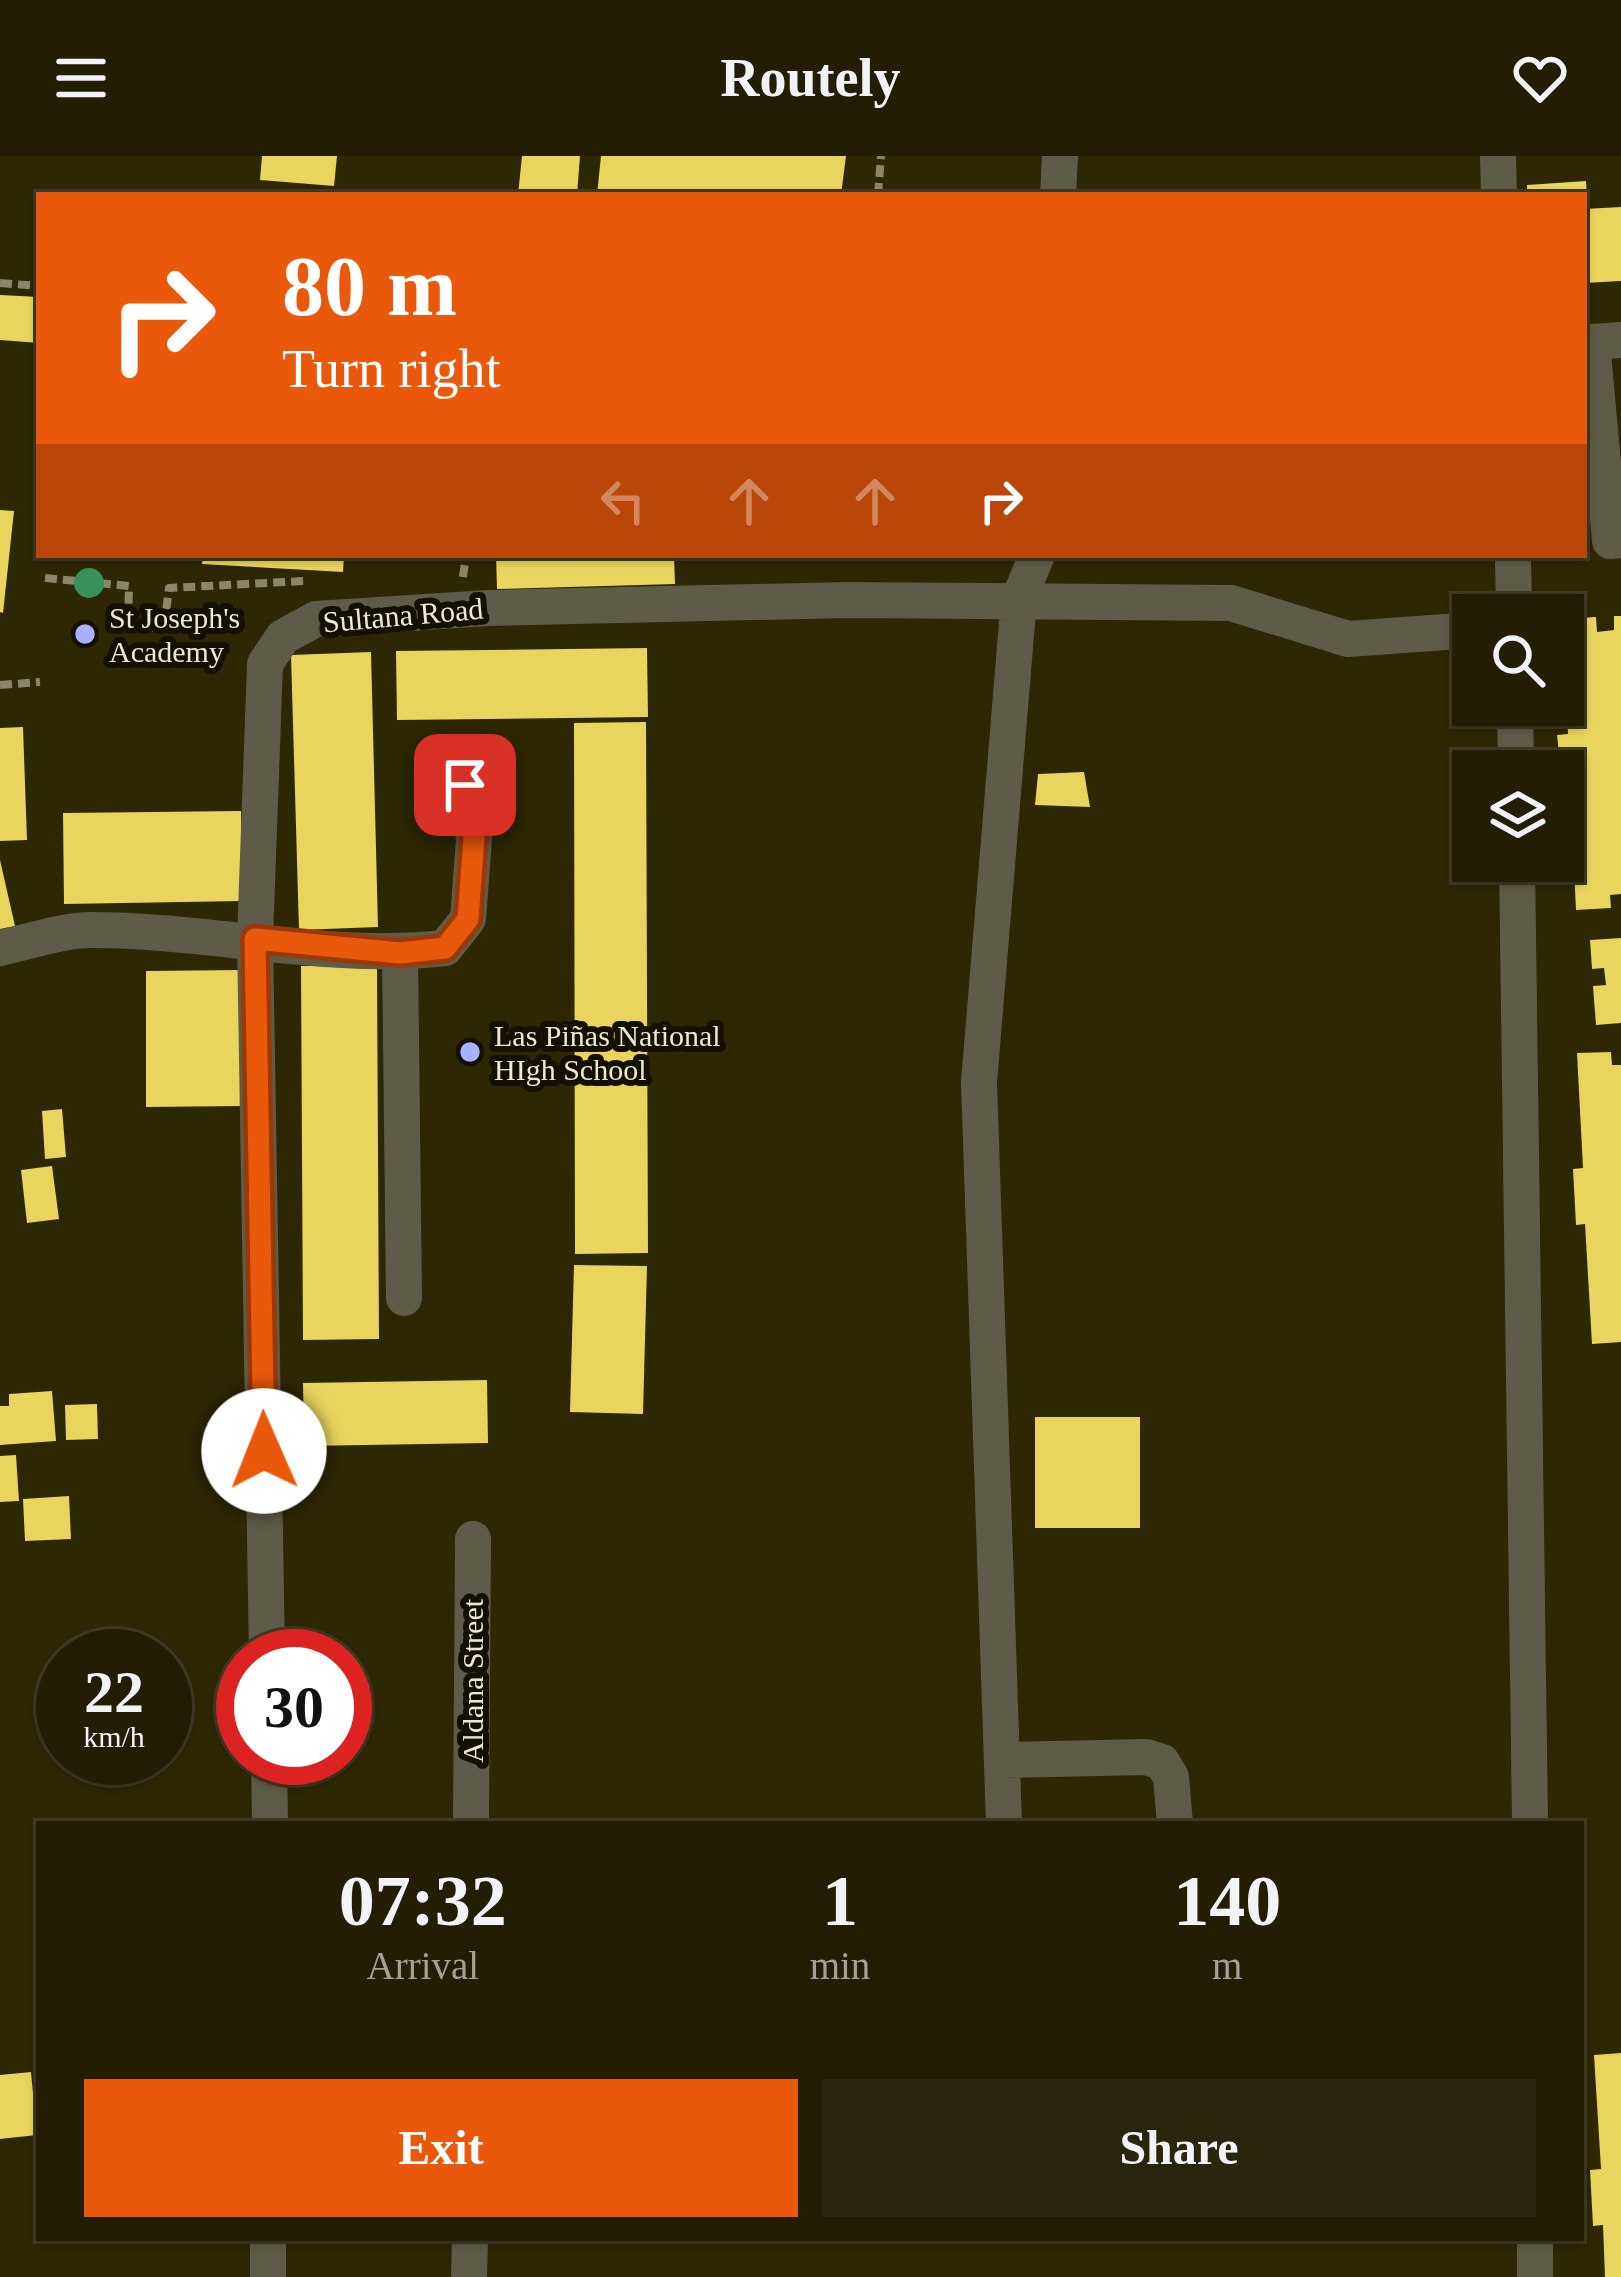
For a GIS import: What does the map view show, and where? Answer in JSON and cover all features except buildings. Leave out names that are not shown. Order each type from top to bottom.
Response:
[{"type":"street","points":[[1058,192],[1060,156]]},
{"type":"street","points":[[1498,156],[1499,192]]},
{"type":"street","points":[[1621,340],[1592,342],[1611,448],[1610,541],[1621,540]]},
{"type":"street","points":[[1004,1821],[980,1082],[1019,599],[1036,558]]},
{"type":"street","points":[[1514,558],[1514,594]]},
{"type":"street","name":"Sultana Road","points":[[267,1629],[255,939],[265,664],[283,637],[316,619],[488,608],[1019,599],[1231,603],[1348,638],[1452,631]]},
{"type":"street","points":[[0,948],[86,930],[400,953],[445,948],[468,919],[474,838],[465,785]]},
{"type":"street","points":[[1517,882],[1530,1821]]},
{"type":"street","points":[[400,953],[404,1298]]},
{"type":"street","name":"Aldana Street","points":[[471,1821],[473,1539]]},
{"type":"street","points":[[1003,1760],[1146,1757],[1162,1762],[1171,1777],[1175,1821]]},
{"type":"street","points":[[269,1785],[270,1821]]},
{"type":"street","points":[[268,2241],[268,2277]]},
{"type":"street","points":[[470,2241],[470,2277]]},
{"type":"street","points":[[1535,2241],[1535,2277]]},
{"type":"path","points":[[878,192],[881,156]]},
{"type":"path","points":[[0,283],[36,286]]},
{"type":"path","points":[[442,579],[463,583],[466,558]]},
{"type":"path","points":[[45,578],[129,586],[128,627],[164,628],[169,588],[307,581]]},
{"type":"path","points":[[0,685],[40,682]]},
{"type":"place","name":"St Joseph's Academy","points":[[85,634]]},
{"type":"place","name":"Las Piñas National HIgh School","points":[[470,1052]]},
{"type":"route","points":[[264,1451],[255,939],[400,953],[445,948],[468,919],[474,838],[465,785]]}]
